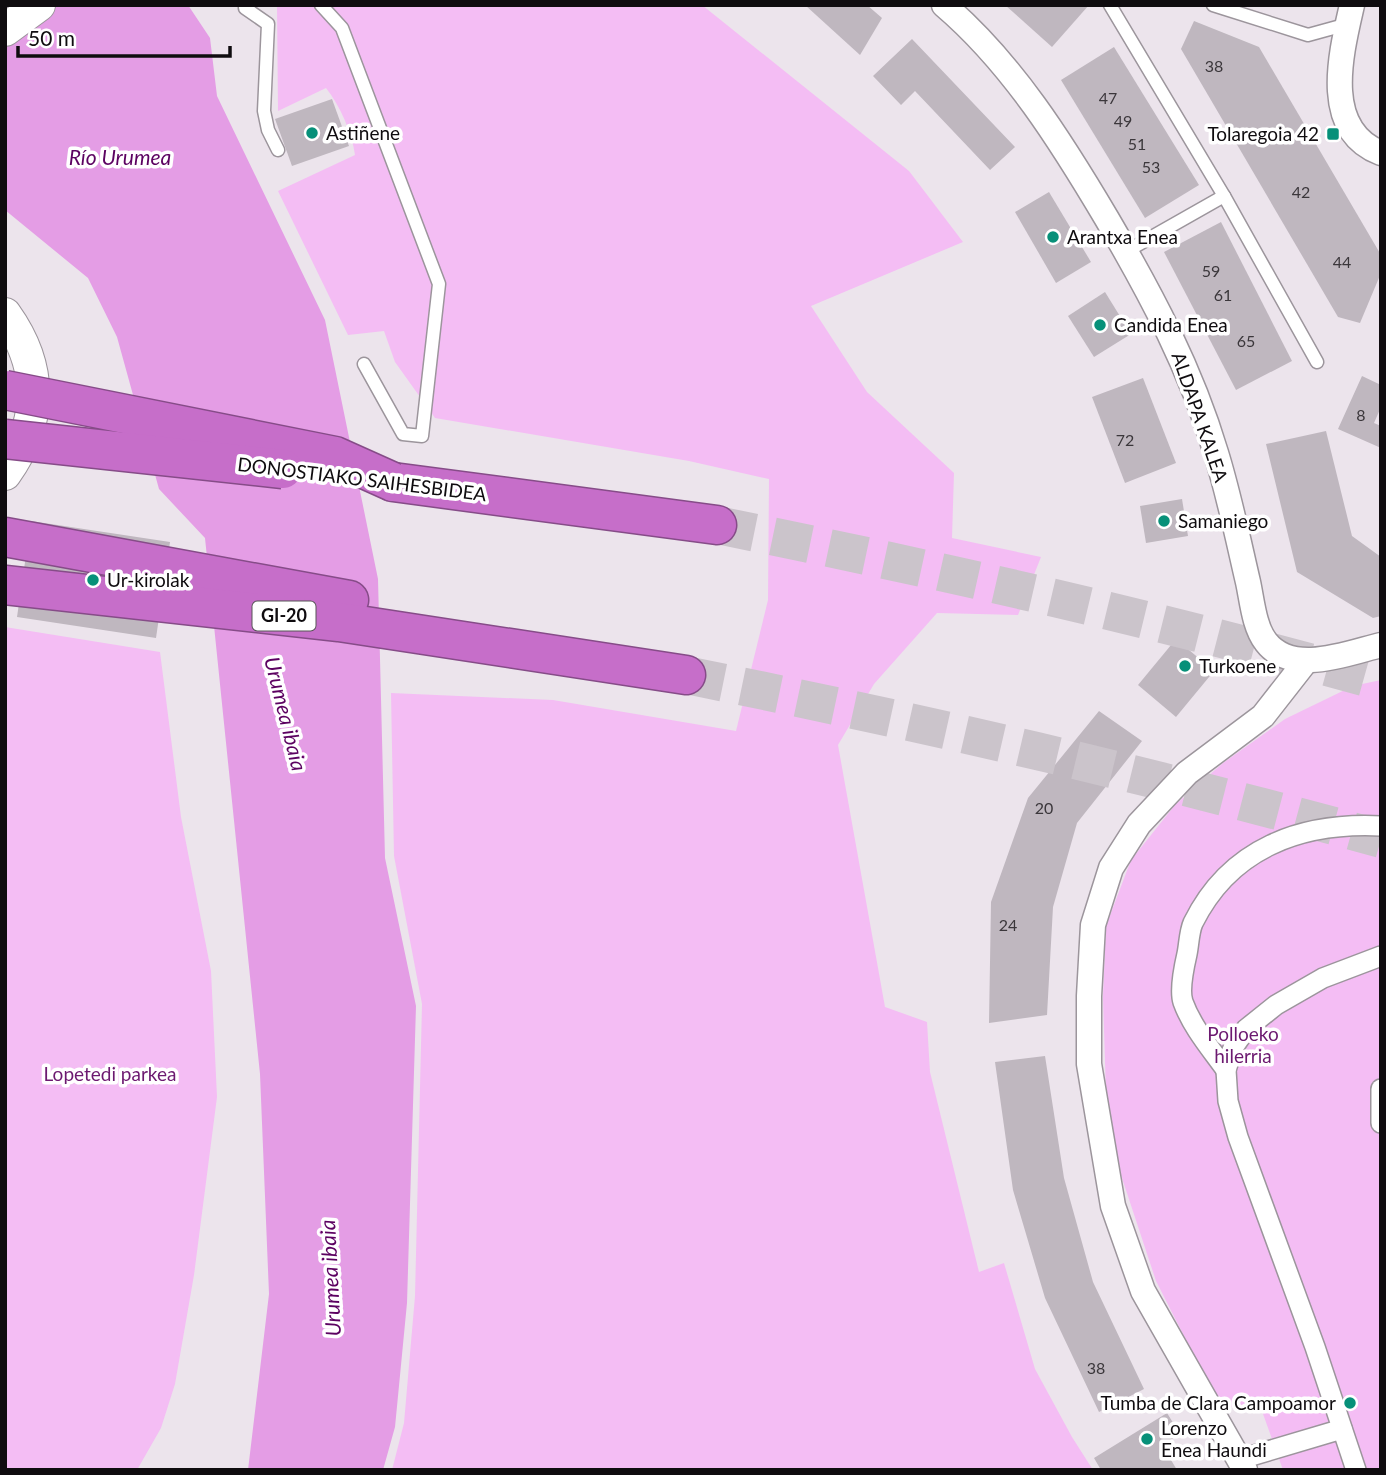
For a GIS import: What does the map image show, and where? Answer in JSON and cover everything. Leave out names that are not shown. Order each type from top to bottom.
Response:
[{"type":"highway","points":[[5,390],[335,456],[393,482]]},
{"type":"highway","name":"DONOSTIAKO SAIHESBIDEA","points":[[5,439],[393,482],[717,524]]},
{"type":"highway","points":[[5,537],[560,647]]},
{"type":"highway","name":"GI-20","points":[[5,585],[560,647],[618,663],[686,675]]},
{"type":"street","points":[[5,30],[39,5]]},
{"type":"street","name":"ALDAPA KALEA","points":[[944,5],[1008,73],[1041,116],[1063,146],[1127,251],[1171,334],[1206,421],[1254,610],[1266,643],[1285,657],[1306,661]]},
{"type":"street","points":[[1350,15],[1340,74],[1340,107],[1347,124],[1362,141],[1381,153]]},
{"type":"street","points":[[5,314],[24,345],[34,384],[30,423],[16,458],[5,474]]},
{"type":"street","points":[[1342,1429],[1243,1465],[1143,1290],[1113,1206],[1089,1064],[1089,996],[1093,925],[1111,868],[1139,824],[1187,773],[1263,716],[1306,661],[1381,645]]},
{"type":"street","points":[[1226,1070],[1198,1032],[1182,1000],[1192,925],[1218,884],[1239,863],[1273,844],[1313,830],[1352,825],[1381,826]]},
{"type":"street","points":[[1356,1470],[1238,1137],[1228,1101],[1226,1070],[1233,1048],[1246,1029],[1276,1005],[1323,978],[1381,956]]},
{"type":"street","points":[[1381,1089],[1381,1123]]},
{"type":"lane","points":[[321,5],[342,28],[439,284],[422,436],[403,434],[364,364]]},
{"type":"lane","points":[[1110,5],[1224,196],[1317,362]]},
{"type":"lane","points":[[1213,5],[1308,34],[1350,15]]},
{"type":"lane","points":[[245,6],[268,24],[264,111],[268,130],[278,150]]},
{"type":"lane","points":[[1127,251],[1224,196]]},
{"type":"green space","points":[[277,5],[702,5],[909,171],[963,242],[811,306],[867,392],[954,473],[952,538],[1041,557],[1018,615],[937,613],[874,684],[838,745],[885,1007],[927,1022],[930,1072],[979,1272],[1004,1263],[1035,1369],[1093,1470],[392,1470],[404,1423],[415,1296],[422,1004],[394,856],[391,693],[553,700],[736,731],[768,600],[769,479],[689,461],[435,418],[395,362],[384,331],[348,335],[278,191],[355,155],[345,120],[326,88],[278,111]]},
{"type":"green space","name":"Lopetedi parkea","points":[[5,627],[160,652],[181,817],[211,971],[217,1097],[194,1275],[175,1384],[161,1428],[137,1470],[5,1470]]},
{"type":"green space","name":"Polloeko hilerria","points":[[1381,680],[1381,1470],[1283,1470],[1262,1411],[1219,1405],[1156,1281],[1121,1175],[1106,1093],[1103,997],[1106,926],[1131,860],[1175,805],[1223,763],[1285,719],[1353,686]]},
{"type":"water","name":"Río Urumea","points":[[5,5],[188,5],[210,38],[217,96],[325,320],[378,579],[385,858],[416,1006],[407,1303],[395,1427],[383,1470],[248,1470],[269,1294],[260,1074],[205,538],[159,489],[117,337],[88,278],[5,210]]},
{"type":"building","points":[[805,5],[867,5],[882,18],[860,55]]},
{"type":"building","points":[[1005,5],[1089,5],[1052,47]]},
{"type":"building","points":[[1194,21],[1259,47],[1381,255],[1381,273],[1360,323],[1338,317],[1181,49]]},
{"type":"building","points":[[912,39],[1015,147],[990,170],[915,91],[901,105],[873,76]]},
{"type":"building","points":[[1114,47],[1199,185],[1145,218],[1061,80]]},
{"type":"building","name":"Astiñene","points":[[332,99],[349,146],[292,166],[275,119]]},
{"type":"building","name":"Arantxa Enea","points":[[1049,192],[1091,262],[1056,283],[1015,212]]},
{"type":"building","points":[[1221,222],[1292,361],[1236,390],[1164,252]]},
{"type":"building","name":"Candida Enea","points":[[1105,292],[1131,334],[1094,357],[1068,316]]},
{"type":"building","points":[[1362,376],[1381,385],[1381,407],[1374,423],[1381,426],[1381,448],[1338,429]]},
{"type":"building","points":[[1143,378],[1176,463],[1125,483],[1092,397]]},
{"type":"building","points":[[1326,431],[1352,536],[1381,557],[1381,616],[1373,618],[1297,572],[1266,444]]},
{"type":"building","name":"Samaniego","points":[[1182,499],[1188,536],[1146,543],[1140,506]]},
{"type":"building","name":"Ur-kirolak","points":[[31,521],[170,542],[156,638],[17,617]]},
{"type":"building","points":[[1176,639],[1214,671],[1176,717],[1138,685]]},
{"type":"building","points":[[1099,711],[1142,741],[1077,823],[1053,907],[1047,1015],[989,1023],[991,902],[1028,798]]},
{"type":"building","points":[[1045,1056],[1064,1178],[1093,1282],[1144,1389],[1099,1412],[1045,1298],[1013,1190],[995,1062]]},
{"type":"building","name":"Lorenzo Enea Haundi","points":[[1167,1413],[1180,1434],[1162,1445],[1177,1470],[1101,1470],[1094,1458]]},
{"type":"tunnel","points":[[717,525],[1050,597],[1381,682]]},
{"type":"tunnel","points":[[686,675],[1035,751],[1381,839]]},
{"type":"place","name":"Astiñene","points":[[312,133]]},
{"type":"place","name":"Tolaregoia 42","points":[[1333,134]]},
{"type":"place","name":"Arantxa Enea","points":[[1053,237]]},
{"type":"place","name":"Candida Enea","points":[[1100,325]]},
{"type":"place","name":"Samaniego","points":[[1164,521]]},
{"type":"place","name":"Ur-kirolak","points":[[93,580]]},
{"type":"place","name":"Turkoene","points":[[1185,666]]},
{"type":"place","name":"Tumba de Clara Campoamor","points":[[1350,1403]]},
{"type":"place","name":"Lorenzo Enea Haundi","points":[[1147,1439]]},
{"type":"water label","name":"Urumea ibaia","points":[[285,714]]},
{"type":"water label","name":"Urumea ibaia","points":[[331,1278]]}]
